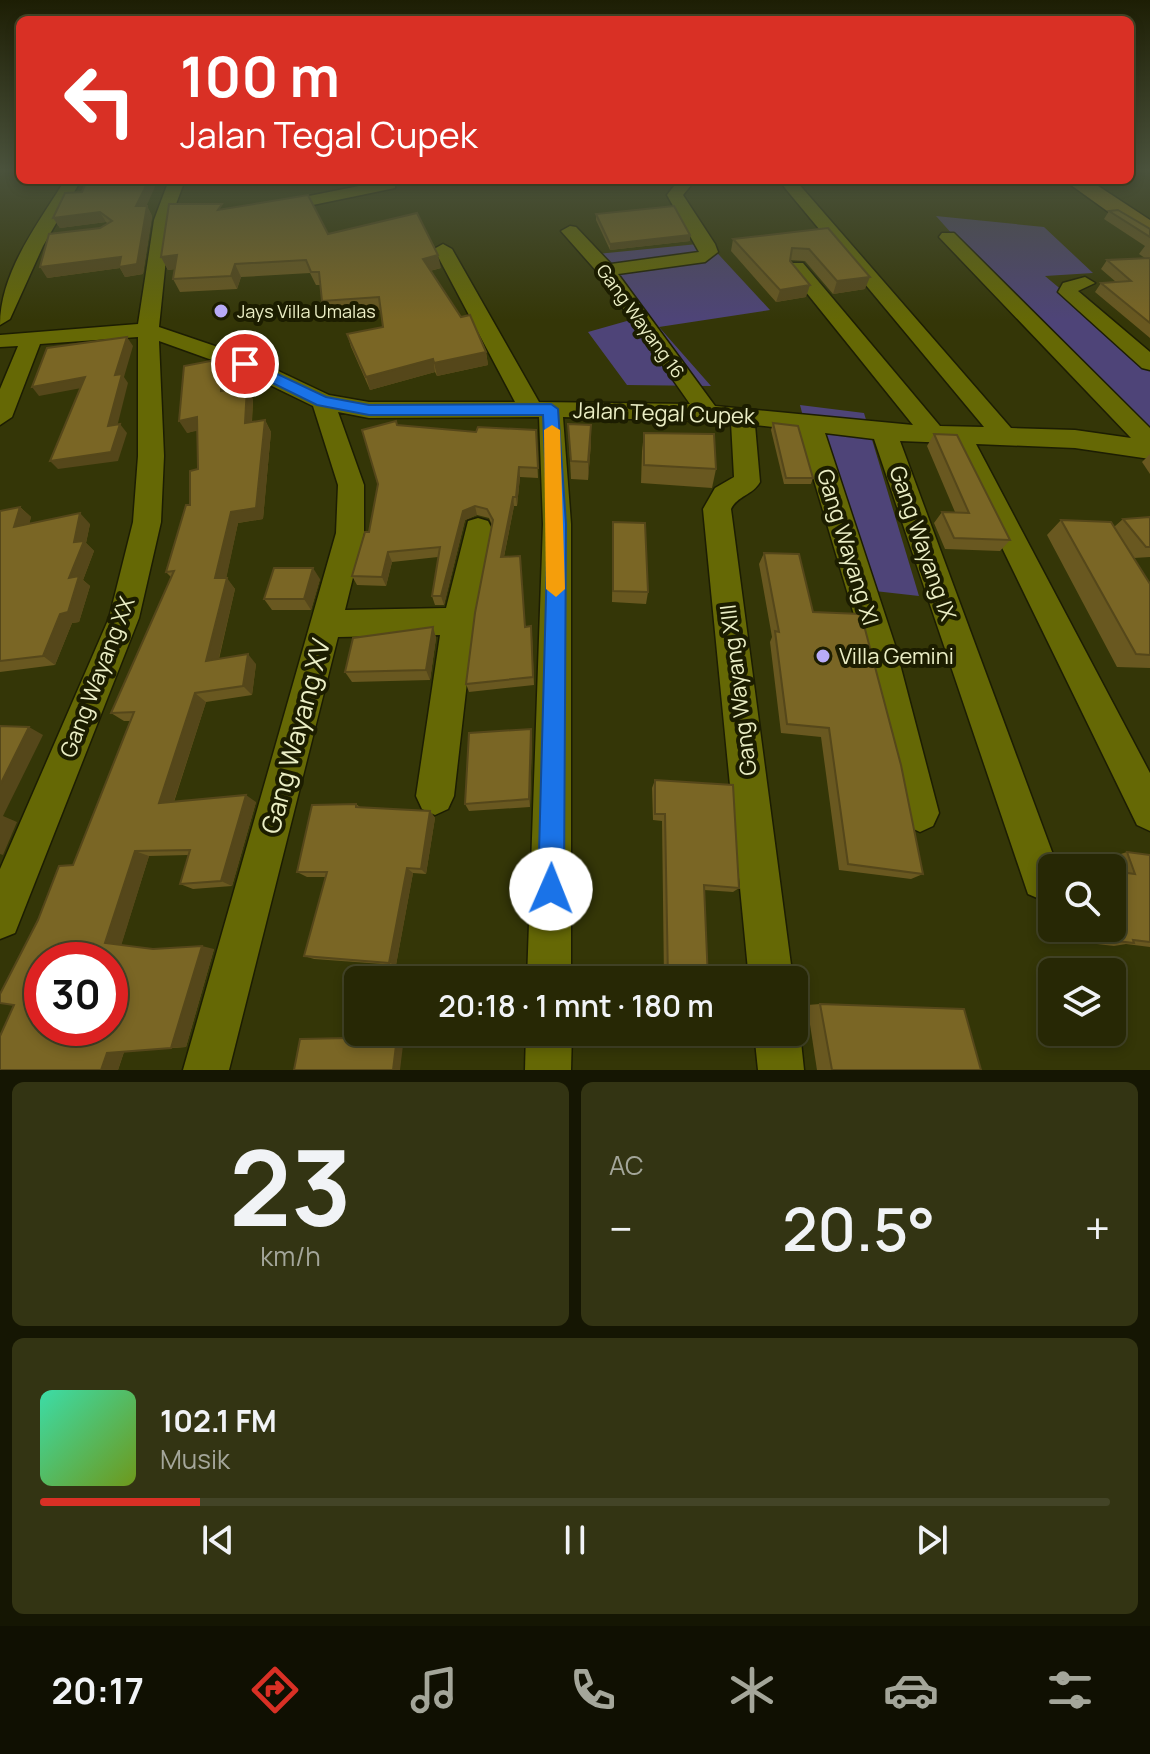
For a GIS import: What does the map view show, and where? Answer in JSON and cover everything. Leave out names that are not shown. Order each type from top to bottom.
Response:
[{"type":"street","points":[[0,319],[49,220]]},
{"type":"street","name":"Gang Wayang XX","points":[[0,918],[124,618],[147,522],[151,456],[148,330],[170,220]]},
{"type":"street","points":[[606,270],[705,257],[709,252],[706,243],[689,220]]},
{"type":"street","points":[[821,220],[1002,433]]},
{"type":"street","name":"Gang Wayang 16","points":[[570,231],[606,270],[708,413]]},
{"type":"street","points":[[37,239],[65,235]]},
{"type":"street","points":[[948,237],[1150,443]]},
{"type":"street","points":[[443,249],[541,409],[557,524],[549,966]]},
{"type":"street","points":[[796,267],[946,433],[1150,812]]},
{"type":"street","points":[[1085,283],[1070,287],[1068,292],[1150,363]]},
{"type":"street","name":"Jalan Tegal Cupek","points":[[0,341],[148,330],[245,364],[323,402],[369,410],[541,409],[708,413],[884,432],[1002,433],[1075,439],[1150,450]]},
{"type":"street","points":[[0,417],[32,339]]},
{"type":"street","name":"Gang Wayang XV","points":[[206,1070],[350,533],[353,508],[351,485],[323,402]]},
{"type":"street","name":"Gang Wayang XIII","points":[[742,415],[747,482],[724,495],[717,509],[769,966]]},
{"type":"street","name":"Gang Wayang XI","points":[[809,422],[879,645],[920,813]]},
{"type":"street","name":"Gang Wayang IX","points":[[884,432],[1038,869]]},
{"type":"street","points":[[435,796],[458,621],[478,529]]},
{"type":"street","points":[[325,624],[458,621]]},
{"type":"street","points":[[548,1070],[549,1046]]},
{"type":"street","points":[[778,1046],[781,1070]]},
{"type":"shaded area","points":[[940,220],[1044,227],[1093,273],[1045,276],[1150,364],[1150,429],[1003,291]]},
{"type":"shaded area","points":[[708,243],[770,310],[659,327],[711,386],[627,385],[588,332],[648,315],[597,254]]},
{"type":"shaded area","points":[[800,405],[864,413],[919,596],[848,588]]},
{"type":"building","points":[[145,220],[137,264],[119,267],[121,257],[40,267],[49,234],[100,228],[112,221]]},
{"type":"building","points":[[167,220],[321,220],[328,234],[388,220],[420,220],[438,255],[423,259],[461,317],[470,315],[486,352],[434,363],[433,359],[366,377],[347,334],[383,327],[379,297],[322,301],[319,272],[311,272],[306,260],[235,264],[231,276],[173,279],[177,255],[161,257]]},
{"type":"building","points":[[599,220],[682,220],[690,235],[610,244]]},
{"type":"building","points":[[1123,220],[1135,220],[1150,229],[1150,237]]},
{"type":"building","points":[[828,228],[870,277],[837,281],[809,249],[792,248],[790,261],[810,285],[780,290],[733,239]]},
{"type":"building","points":[[1150,258],[1150,323],[1101,283],[1131,281],[1107,260]]},
{"type":"building","points":[[127,337],[115,375],[122,374],[108,426],[120,424],[111,452],[50,461],[85,377],[32,387],[47,348]]},
{"type":"building","points":[[221,359],[221,391],[247,387],[245,423],[265,420],[256,508],[231,512],[215,578],[227,578],[206,661],[248,654],[243,686],[195,693],[159,803],[246,795],[221,881],[180,884],[190,850],[135,851],[105,942],[27,942],[59,866],[73,865],[134,712],[111,713],[174,571],[166,572],[186,505],[190,505],[190,471],[198,469],[197,417],[179,421],[184,366]]},
{"type":"building","points":[[396,421],[397,425],[476,432],[478,427],[536,430],[538,468],[519,467],[516,497],[513,497],[501,557],[520,556],[525,627],[531,626],[533,677],[466,684],[475,613],[493,520],[487,509],[475,506],[463,511],[441,596],[432,596],[440,547],[388,552],[382,577],[352,576],[365,532],[369,532],[378,484],[362,430]]},
{"type":"building","points":[[773,423],[798,426],[813,478],[786,478]]},
{"type":"building","points":[[568,424],[591,425],[588,462],[571,461]]},
{"type":"building","points":[[644,433],[714,434],[716,469],[644,465]]},
{"type":"building","points":[[934,434],[957,435],[1010,540],[954,538],[942,512],[969,513]]},
{"type":"building","points":[[20,507],[14,527],[80,513],[74,542],[84,541],[69,578],[79,576],[68,612],[60,614],[43,656],[0,661],[0,511]]},
{"type":"building","points":[[1150,517],[1150,547],[1146,547],[1123,519]]},
{"type":"building","points":[[1061,520],[1111,522],[1150,584],[1150,655],[1136,654]]},
{"type":"building","points":[[613,522],[645,523],[648,592],[613,591]]},
{"type":"building","points":[[764,553],[799,554],[813,612],[861,614],[901,765],[923,874],[848,864],[829,728],[787,724],[775,631],[779,632]]},
{"type":"building","points":[[274,568],[313,568],[304,599],[264,599]]},
{"type":"building","points":[[433,627],[426,670],[345,672],[353,638]]},
{"type":"building","points":[[0,726],[29,727],[0,785]]},
{"type":"building","points":[[531,729],[529,799],[465,804],[469,733]]},
{"type":"building","points":[[655,780],[733,785],[739,888],[704,885],[707,966],[668,966],[665,814],[655,814]]},
{"type":"building","points":[[356,804],[356,807],[430,811],[421,869],[407,868],[389,963],[304,956],[327,872],[297,872],[312,805]]},
{"type":"building","points":[[1127,852],[1150,855],[1150,942],[1125,942],[1126,873],[1135,874]]},
{"type":"building","points":[[128,946],[153,949],[202,946],[171,1048],[107,1053],[101,1070],[0,1070],[0,1036],[14,1005],[0,1003],[0,994],[24,947],[24,1046],[128,1046]]},
{"type":"building","points":[[820,1004],[964,1009],[981,1070],[832,1070]]},
{"type":"building","points":[[344,1038],[344,1046],[396,1046],[393,1070],[294,1070],[300,1039]]},
{"type":"slow traffic","points":[[552,430],[557,524],[556,589]]},
{"type":"place","name":"Jays Villa Umalas","points":[[221,311]]},
{"type":"place","name":"Villa Gemini","points":[[823,656]]},
{"type":"route","points":[[245,364],[323,402],[369,410],[551,409],[557,524],[551,889]]}]
